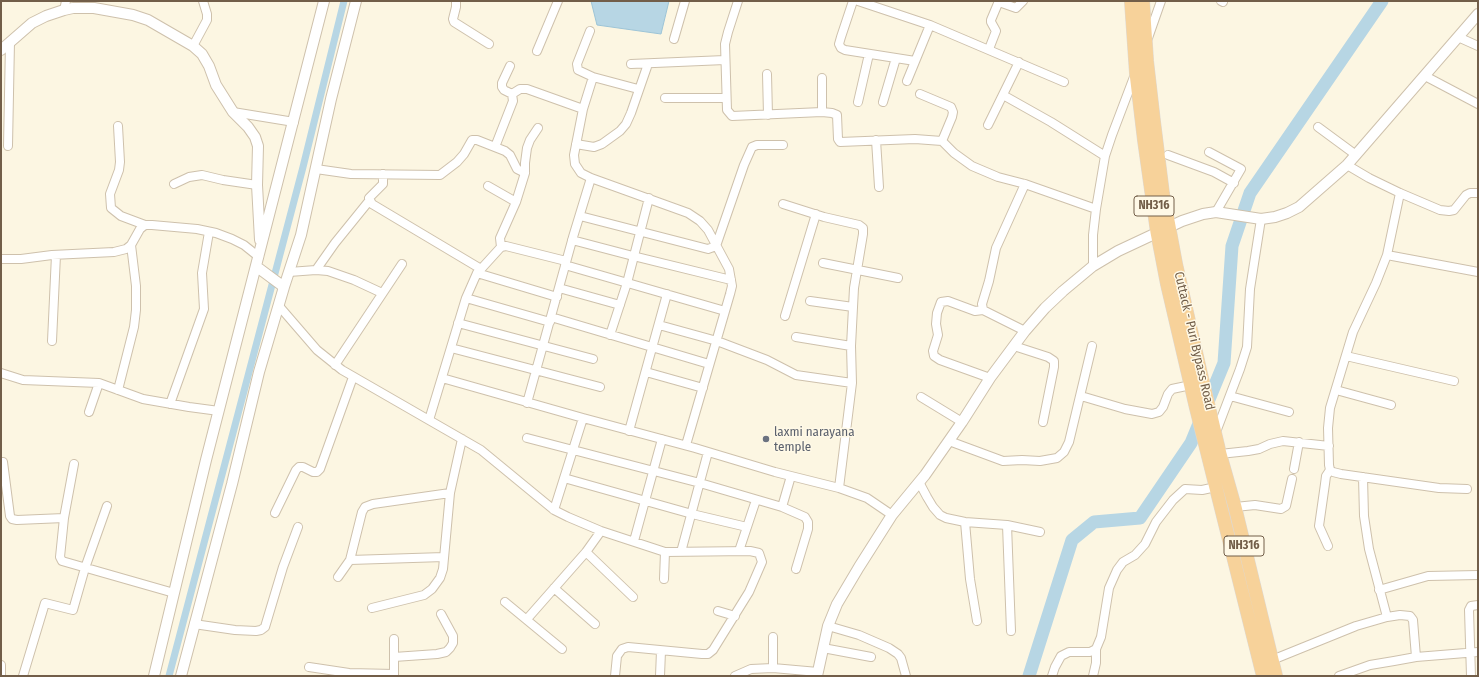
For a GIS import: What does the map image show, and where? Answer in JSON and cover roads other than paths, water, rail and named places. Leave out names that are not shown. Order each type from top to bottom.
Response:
[{"type":"highway","name":"Cuttack - Puri Bypass Road","points":[[1131,1],[1136,73],[1144,140],[1157,232],[1167,284],[1196,408],[1235,507],[1276,676]]},
{"type":"highway","name":"Cuttack - Puri Bypass Road","points":[[1143,1],[1145,44],[1163,194],[1215,433],[1214,453],[1216,487],[1263,676]]},
{"type":"street","points":[[193,46],[207,20],[207,14],[203,1]]},
{"type":"street","points":[[154,676],[219,411],[260,262],[324,1]]},
{"type":"street","points":[[181,676],[232,484],[259,372],[279,306],[282,286],[290,272],[301,235],[331,99],[356,1]]},
{"type":"street","points":[[456,1],[453,19],[454,22],[489,44]]},
{"type":"street","points":[[537,51],[558,1]]},
{"type":"street","points":[[674,39],[685,1]]},
{"type":"street","points":[[738,1],[725,44],[727,110],[732,116],[822,112],[832,113],[837,115],[838,139],[840,142],[915,139],[942,141],[954,153],[969,164],[998,177],[1025,184],[1096,209]]},
{"type":"street","points":[[853,1],[839,44],[841,48],[845,50],[915,61]]},
{"type":"street","points":[[858,1],[930,25],[1064,82]]},
{"type":"street","points":[[989,49],[996,31],[991,20],[1000,2],[1014,8],[1019,7],[1023,1]]},
{"type":"street","points":[[1145,44],[1161,1]]},
{"type":"street","points":[[1,50],[32,23],[65,5],[94,8],[133,15],[148,20],[193,46],[202,54],[209,66],[216,85],[234,112],[255,137],[258,146],[257,185],[260,262]]},
{"type":"street","points":[[735,676],[751,669],[773,668],[817,674],[828,626],[836,604],[893,513],[918,484],[962,422],[990,378],[1025,331],[1063,291],[1093,266],[1118,251],[1195,216],[1220,213],[1258,219],[1286,214],[1299,207],[1347,165],[1478,14]]},
{"type":"street","points":[[907,81],[930,25]]},
{"type":"street","points":[[590,31],[576,68],[580,72],[593,77],[638,89]]},
{"type":"street","points":[[1458,37],[1478,46]]},
{"type":"street","points":[[8,146],[10,42]]},
{"type":"street","points":[[858,102],[869,54]]},
{"type":"street","points":[[883,102],[896,58]]},
{"type":"street","points":[[631,64],[690,60],[725,60]]},
{"type":"street","points":[[988,125],[1019,62]]},
{"type":"street","points":[[576,144],[594,147],[602,144],[620,131],[626,124],[631,113],[638,89],[648,64]]},
{"type":"street","points":[[495,147],[514,102],[512,94],[504,90],[502,87],[502,83],[510,66]]},
{"type":"street","points":[[1093,266],[1093,235],[1105,156],[1136,73]]},
{"type":"street","points":[[767,74],[768,115]]},
{"type":"street","points":[[1425,76],[1478,104]]},
{"type":"street","points":[[593,77],[583,110],[574,155],[575,164],[581,173],[688,213],[700,220],[708,230],[729,269],[731,280],[730,294],[686,445]]},
{"type":"street","points":[[822,78],[822,112]]},
{"type":"street","points":[[512,94],[520,89],[527,89],[583,110]]},
{"type":"street","points":[[920,94],[952,108],[952,117],[942,141]]},
{"type":"street","points":[[1003,95],[1051,122],[1105,156]]},
{"type":"street","points":[[665,98],[726,98]]},
{"type":"street","points":[[234,112],[294,122]]},
{"type":"street","points":[[118,126],[120,162],[119,170],[110,194],[111,208],[122,216],[145,225],[190,228],[209,232],[238,242],[244,245],[282,286]]},
{"type":"street","points":[[1318,127],[1356,155]]},
{"type":"street","points":[[501,247],[500,238],[516,202],[525,174],[527,148],[530,140],[538,128]]},
{"type":"street","points":[[316,169],[351,174],[440,175],[457,162],[464,154],[472,140],[477,140],[510,155],[517,169],[525,174]]},
{"type":"street","points":[[876,140],[879,187]]},
{"type":"street","points":[[716,246],[744,165],[752,147],[757,145],[783,145]]},
{"type":"street","points":[[1209,152],[1241,169],[1220,213]]},
{"type":"street","points":[[1168,155],[1214,172],[1234,183]]},
{"type":"street","points":[[1347,165],[1369,178],[1400,193],[1429,206],[1449,211],[1457,207],[1470,193],[1478,193]]},
{"type":"street","points":[[316,270],[335,243],[370,201],[371,196],[383,184],[383,174]]},
{"type":"street","points":[[174,184],[189,177],[202,175],[257,185]]},
{"type":"street","points":[[528,403],[572,240],[592,178]]},
{"type":"street","points":[[983,310],[982,304],[989,281],[996,248],[1025,184]]},
{"type":"street","points":[[488,186],[516,202]]},
{"type":"street","points":[[1328,546],[1319,526],[1326,476],[1330,470],[1328,428],[1329,415],[1353,332],[1387,255],[1400,193]]},
{"type":"street","points":[[610,335],[627,283],[649,198]]},
{"type":"street","points":[[370,201],[479,271],[557,297]]},
{"type":"street","points":[[783,204],[859,225],[863,228],[853,307],[851,346],[852,383],[839,488]]},
{"type":"street","points":[[785,316],[816,214]]},
{"type":"street","points":[[580,216],[708,249],[716,246]]},
{"type":"street","points":[[1215,433],[1247,347],[1250,289],[1258,219]]},
{"type":"street","points":[[1,260],[114,252],[126,249],[131,245],[140,229],[145,225]]},
{"type":"street","points":[[170,404],[204,308],[202,273],[209,232]]},
{"type":"street","points":[[572,240],[731,280]]},
{"type":"street","points":[[118,390],[134,327],[136,310],[136,286],[131,245]]},
{"type":"street","points":[[429,420],[466,298],[479,271],[501,247],[512,247],[627,283],[725,311]]},
{"type":"street","points":[[52,341],[56,255]]},
{"type":"street","points":[[1387,255],[1478,272]]},
{"type":"street","points":[[823,263],[898,278]]},
{"type":"street","points":[[335,365],[402,264]]},
{"type":"street","points":[[290,272],[316,270],[328,271],[354,280],[382,293]]},
{"type":"street","points":[[560,288],[620,305]]},
{"type":"street","points":[[629,431],[667,294]]},
{"type":"street","points":[[466,298],[610,335],[709,364]]},
{"type":"street","points":[[810,301],[853,307]]},
{"type":"street","points":[[990,378],[940,360],[934,356],[933,351],[938,335],[936,324],[937,313],[941,302],[948,302],[974,311],[983,310],[1025,331]]},
{"type":"street","points":[[279,306],[317,350],[335,365],[353,377],[481,450],[554,510],[602,531],[665,552],[750,551],[758,553],[762,562],[749,592],[713,650],[708,654],[702,654],[628,647],[622,649],[617,656],[615,676]]},
{"type":"street","points":[[458,323],[593,359]]},
{"type":"street","points":[[659,325],[716,341],[767,360],[796,375],[852,383]]},
{"type":"street","points":[[796,337],[851,346]]},
{"type":"street","points":[[1014,346],[1048,357],[1054,361],[1043,422]]},
{"type":"street","points":[[948,441],[1004,461],[1022,460],[1040,462],[1057,458],[1064,452],[1069,442],[1092,346]]},
{"type":"street","points":[[451,348],[600,387]]},
{"type":"street","points":[[1346,356],[1454,381]]},
{"type":"street","points":[[646,372],[703,388]]},
{"type":"street","points":[[1,373],[23,380],[99,383],[144,399],[219,411]]},
{"type":"street","points":[[275,513],[296,470],[299,467],[303,467],[313,472],[317,472],[320,469],[353,377]]},
{"type":"street","points":[[442,378],[629,431],[686,445],[791,476],[839,488],[867,498],[893,513]]},
{"type":"street","points":[[88,412],[99,383]]},
{"type":"street","points":[[1081,396],[1125,409],[1152,414],[1159,412],[1172,389],[1190,385]]},
{"type":"street","points":[[1336,390],[1390,405]]},
{"type":"street","points":[[1230,396],[1289,412]]},
{"type":"street","points":[[921,397],[962,422]]},
{"type":"street","points":[[554,510],[583,418]]},
{"type":"street","points":[[526,438],[700,483],[782,508],[805,517],[808,522],[808,529],[796,569]]},
{"type":"street","points":[[372,608],[424,596],[432,589],[440,578],[443,569],[450,493],[462,439]]},
{"type":"street","points":[[634,541],[662,439]]},
{"type":"street","points":[[1214,453],[1248,451],[1277,442],[1299,442],[1329,446]]},
{"type":"street","points":[[1294,469],[1299,442]]},
{"type":"street","points":[[681,552],[708,452]]},
{"type":"street","points":[[2,462],[10,516],[12,519],[64,518]]},
{"type":"street","points":[[74,464],[64,518],[60,556],[62,561],[174,593]]},
{"type":"street","points":[[1330,470],[1333,472],[1438,488],[1467,489]]},
{"type":"street","points":[[782,508],[791,476]]},
{"type":"street","points":[[1363,477],[1364,516],[1372,560],[1387,617]]},
{"type":"street","points":[[564,478],[692,514],[747,527]]},
{"type":"street","points":[[1235,507],[1255,505],[1281,509],[1286,506],[1292,480]]},
{"type":"street","points":[[918,484],[940,515],[946,518],[965,522],[1007,525],[1040,532]]},
{"type":"street","points":[[1093,676],[1096,663],[1096,649],[1100,637],[1109,588],[1117,570],[1124,562],[1135,555],[1145,544],[1156,522],[1179,494],[1185,489],[1206,489],[1216,487]]},
{"type":"street","points":[[338,577],[350,560],[362,512],[365,507],[373,504],[450,493]]},
{"type":"street","points":[[739,551],[756,500]]},
{"type":"street","points":[[23,676],[45,603],[72,610],[107,506]]},
{"type":"street","points":[[965,522],[970,579],[977,620]]},
{"type":"street","points":[[1007,525],[1011,632]]},
{"type":"street","points":[[194,624],[252,631],[261,630],[265,627],[283,567],[298,527]]},
{"type":"street","points":[[527,619],[586,552],[602,531]]},
{"type":"street","points":[[586,552],[633,597]]},
{"type":"street","points":[[664,579],[665,552]]},
{"type":"street","points":[[350,560],[444,556]]},
{"type":"street","points":[[1379,590],[1428,576],[1478,575]]},
{"type":"street","points":[[554,588],[594,624]]},
{"type":"street","points":[[505,602],[562,649]]},
{"type":"street","points":[[1471,676],[1474,652],[1469,610],[1471,606],[1478,605]]},
{"type":"street","points":[[718,611],[735,616]]},
{"type":"street","points":[[394,657],[438,654],[446,652],[453,643],[452,636],[441,614]]},
{"type":"street","points":[[1272,660],[1356,626],[1387,617],[1406,615],[1410,616],[1413,620],[1416,657]]},
{"type":"street","points":[[828,626],[859,635],[889,648],[901,658],[906,675],[914,676]]},
{"type":"street","points":[[773,637],[773,668]]},
{"type":"street","points":[[309,667],[350,673],[394,675],[394,639]]},
{"type":"street","points":[[823,648],[871,657]]},
{"type":"street","points":[[1052,676],[1055,666],[1061,656],[1069,652],[1090,652],[1096,649]]},
{"type":"street","points":[[660,676],[661,651]]},
{"type":"street","points":[[1339,676],[1370,665],[1416,657],[1474,652]]},
{"type":"street","points":[[1,665],[1,676]]},
{"type":"water","points":[[591,1],[669,1],[661,34],[597,25]]},
{"type":"waterway","points":[[169,676],[303,167],[344,1]]},
{"type":"waterway","points":[[1029,676],[1072,540],[1094,522],[1140,518],[1191,443],[1224,363],[1232,246],[1250,193],[1382,1]]},
{"type":"place","name":"laxmi narayana temple","points":[[766,439]]}]
